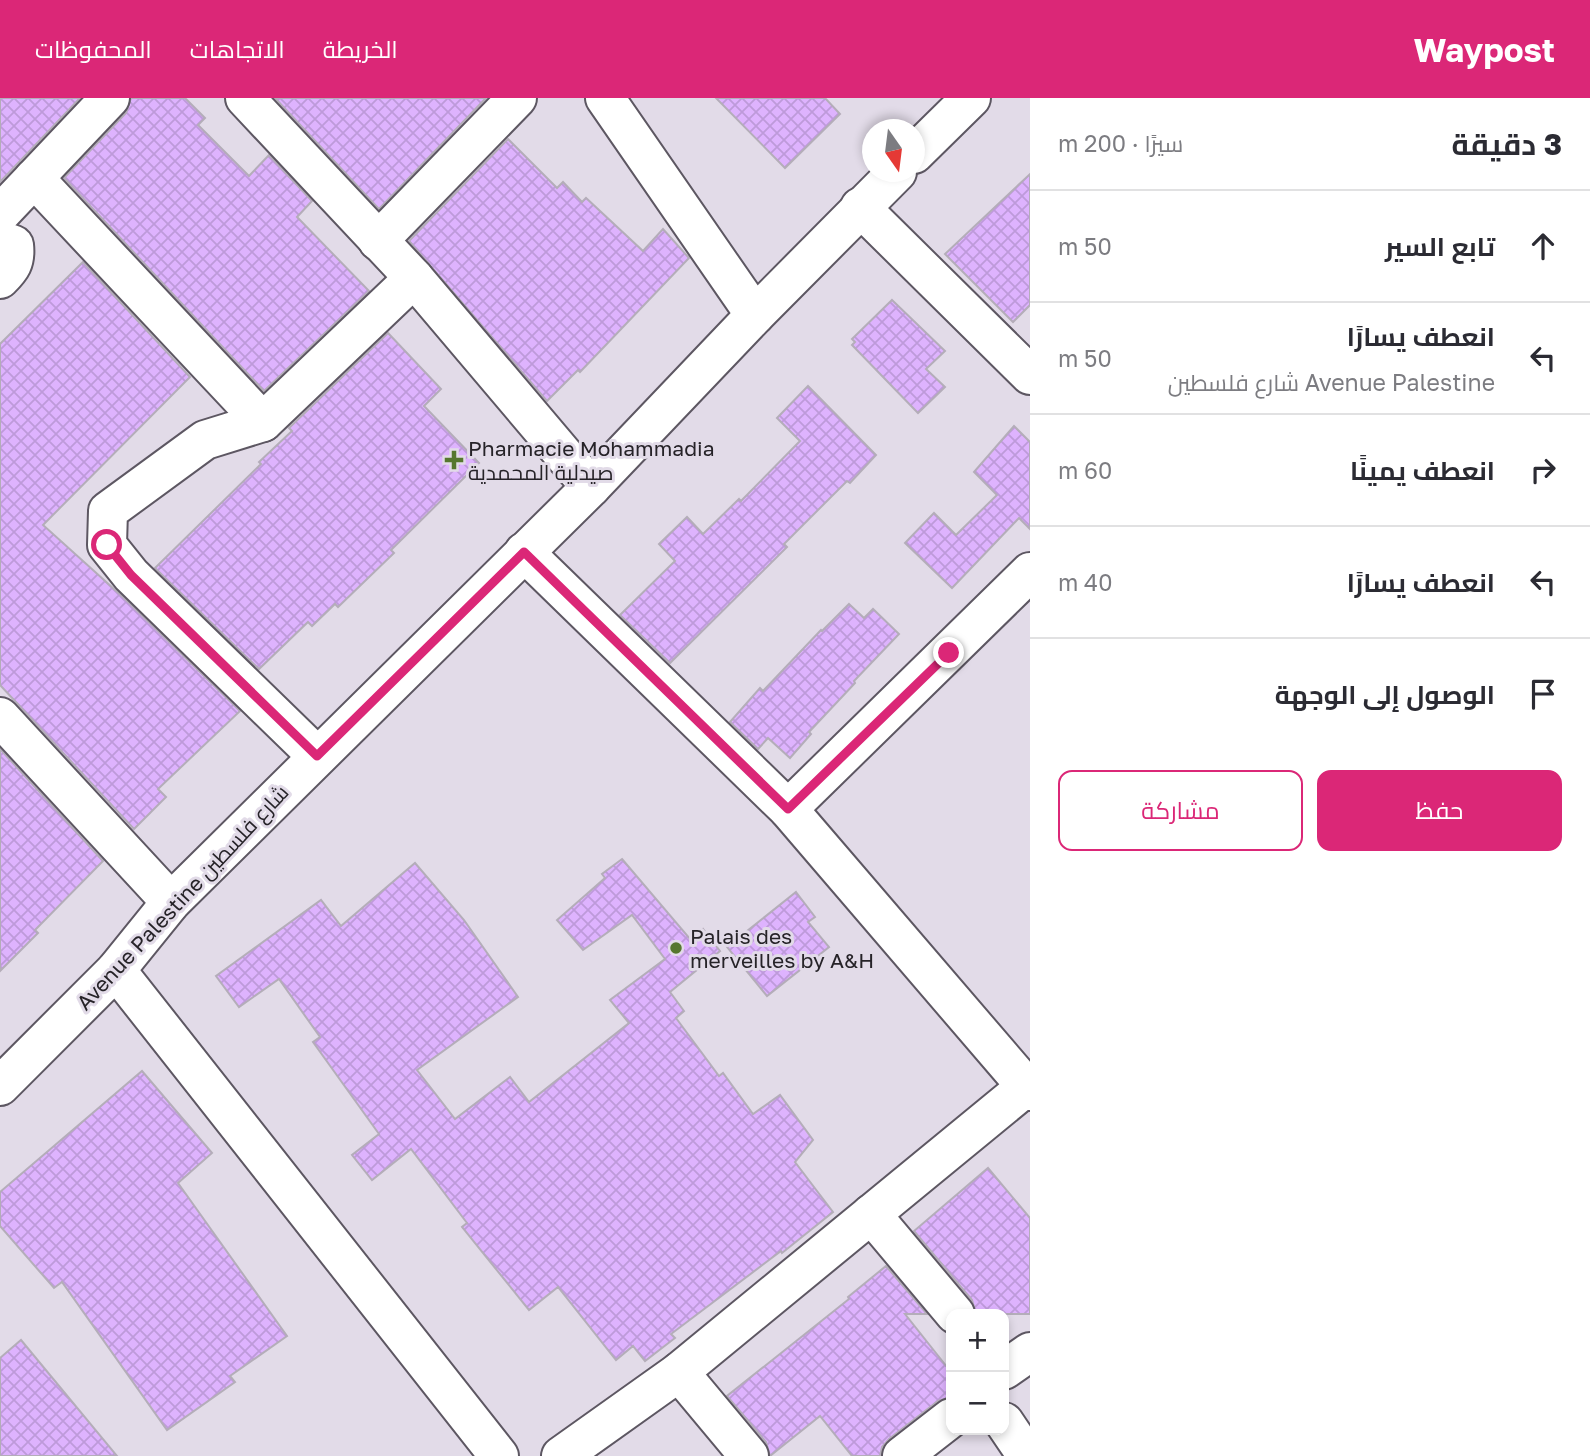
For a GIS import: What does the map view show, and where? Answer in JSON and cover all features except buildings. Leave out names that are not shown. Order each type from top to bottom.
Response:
[{"type":"street","points":[[0,214],[110,98]]},
{"type":"street","points":[[245,98],[414,278],[591,487]]},
{"type":"street","points":[[378,241],[517,98]]},
{"type":"street","points":[[605,98],[755,315]]},
{"type":"street","points":[[925,144],[971,98]]},
{"type":"street","points":[[34,178],[263,422]]},
{"type":"street","name":"Avenue Palestine شارع فلسطين","points":[[0,1086],[116,970],[172,902],[591,487],[886,182]]},
{"type":"street","points":[[860,207],[1030,375]]},
{"type":"street","points":[[0,240],[14,246],[15,256],[13,266],[0,279]]},
{"type":"street","points":[[317,756],[131,575],[107,545],[108,511],[205,440],[263,422],[414,278]]},
{"type":"street","points":[[524,552],[788,809],[1028,1089],[679,1372],[561,1456]]},
{"type":"street","points":[[788,809],[1030,572]]},
{"type":"street","points":[[0,717],[172,902]]},
{"type":"street","points":[[116,970],[499,1456]]},
{"type":"street","points":[[871,1214],[951,1309]]},
{"type":"street","points":[[1009,1367],[1030,1352]]},
{"type":"street","points":[[679,1372],[749,1456]]},
{"type":"street","points":[[902,1456],[946,1422]]},
{"type":"street","points":[[1009,1429],[1027,1456]]},
{"type":"place","name":"Pharmacie Mohammadia صيدلية المحمدية","points":[[454,460]]},
{"type":"place","name":"Palais des merveilles by A&H","points":[[676,948]]},
{"type":"route","points":[[107,545],[131,575],[317,756],[524,552],[788,809],[949,653]]}]
